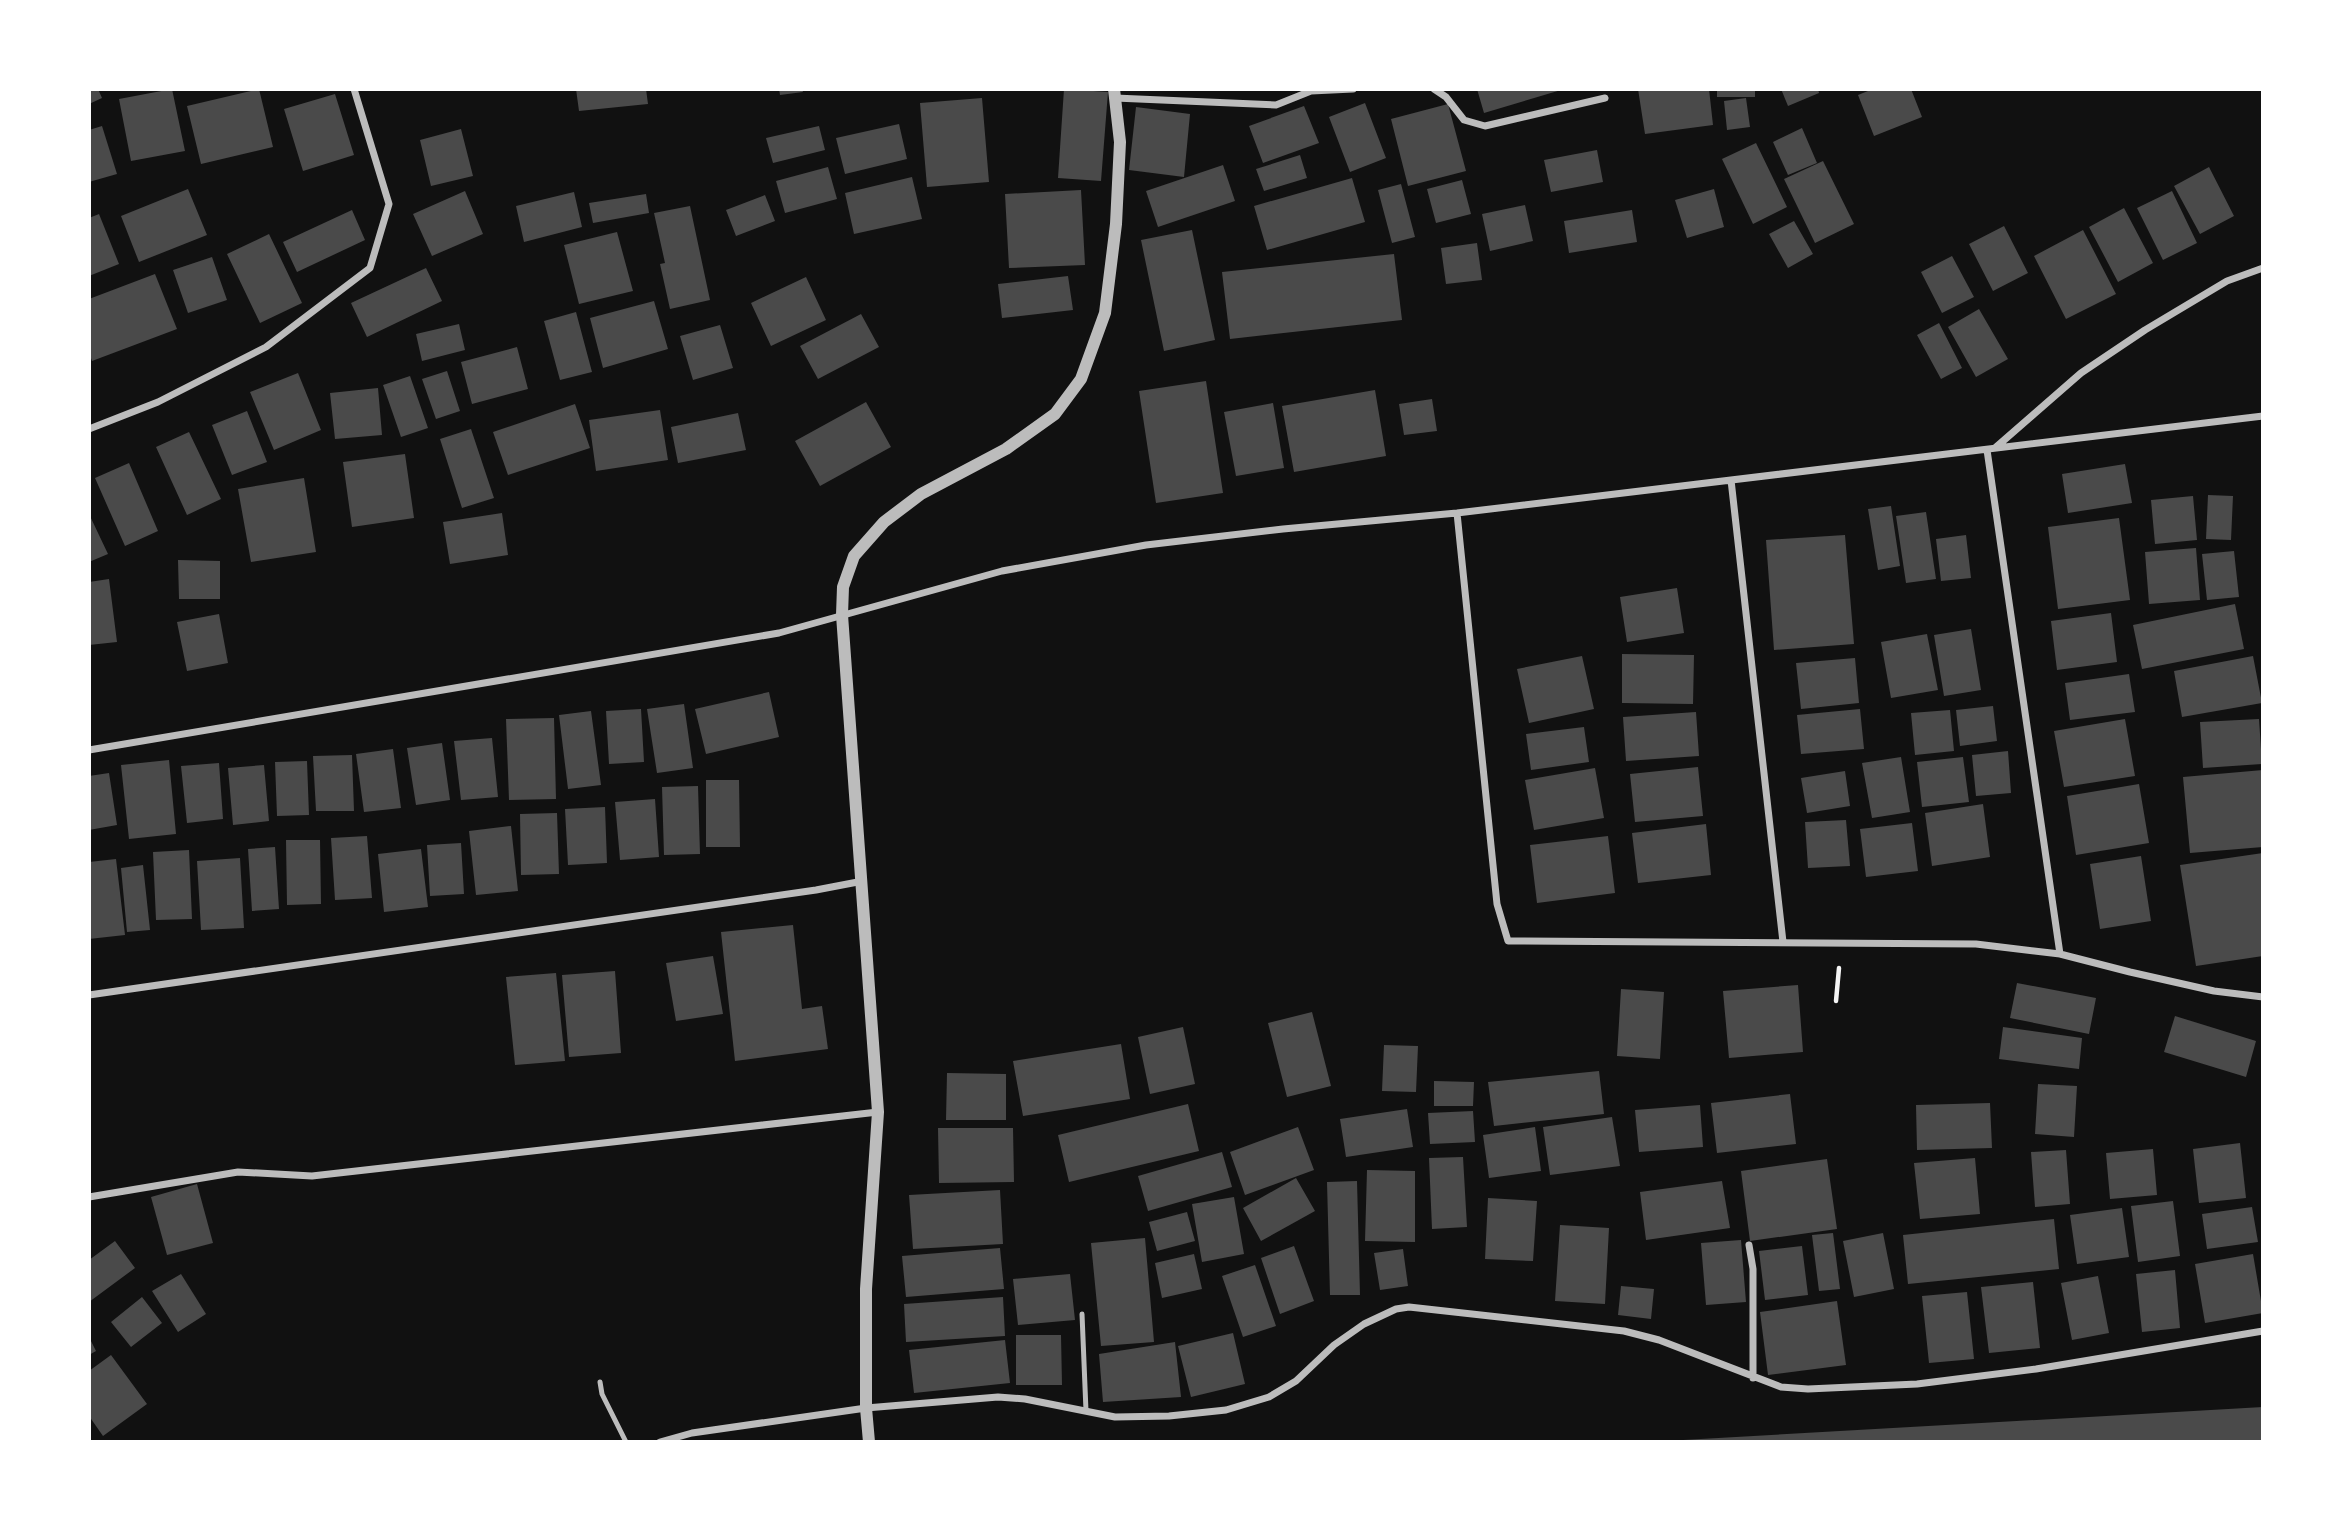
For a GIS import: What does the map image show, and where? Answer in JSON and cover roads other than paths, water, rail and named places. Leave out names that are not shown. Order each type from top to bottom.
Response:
[{"type":"street","points":[[89,429],[158,402],[266,347],[370,268],[389,204],[354,89]]},
{"type":"street","points":[[869,1442],[866,1408],[866,1289],[878,1112],[842,615],[843,587],[854,556],[884,522],[921,494],[1006,449],[1055,414],[1082,379],[1105,313],[1113,250],[1120,142],[1114,93],[1276,105],[1311,90],[1353,89]]},
{"type":"street","points":[[1434,89],[1446,97],[1464,120],[1485,126],[1605,98]]},
{"type":"street","points":[[1991,449],[2081,373],[2145,330],[2227,281],[2263,268]]},
{"type":"street","points":[[89,750],[779,634],[1002,571],[1146,545],[1283,528],[1457,513],[2263,416]]},
{"type":"street","points":[[1991,449],[2060,954]]},
{"type":"street","points":[[1731,480],[1783,942]]},
{"type":"street","points":[[1457,513],[1497,904],[1508,941],[1976,944],[2060,954],[2214,991],[2263,997]]},
{"type":"street","points":[[89,995],[863,881]]},
{"type":"street","points":[[89,1198],[238,1171],[312,1176],[878,1112]]},
{"type":"street","points":[[1749,1245],[1753,1269],[1754,1378]]},
{"type":"street","points":[[660,1442],[692,1433],[866,1408],[998,1398],[1025,1399],[1115,1417],[1169,1416],[1226,1410],[1269,1397],[1296,1381],[1334,1345],[1364,1324],[1396,1309],[1409,1307],[1624,1331],[1660,1340],[1781,1387],[1808,1389],[1917,1384],[2036,1369],[2263,1331]]},
{"type":"lane","points":[[1082,1314],[1086,1411]]},
{"type":"lane","points":[[600,1382],[602,1394],[626,1442]]}]
